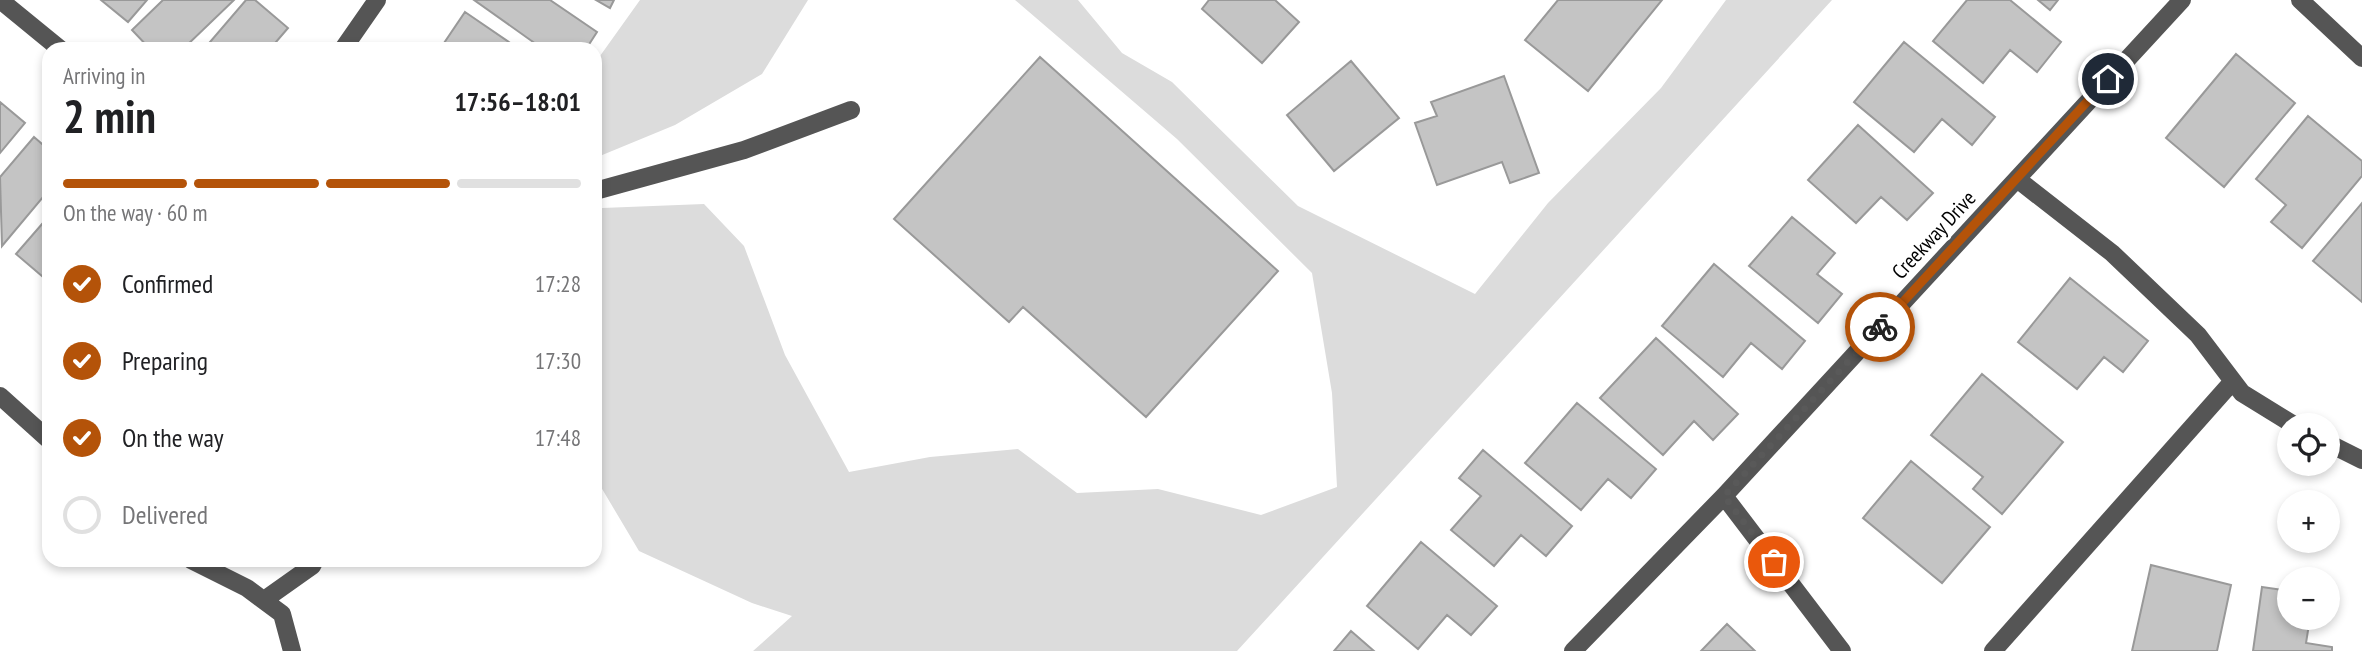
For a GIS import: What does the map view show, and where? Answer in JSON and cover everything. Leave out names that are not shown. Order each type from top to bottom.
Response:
[{"type":"street","points":[[0,0],[51,42]]},
{"type":"street","points":[[348,42],[377,0]]},
{"type":"street","name":"Creekway Drive","points":[[1573,651],[1724,496],[2182,0]]},
{"type":"street","points":[[2300,0],[2362,58]]},
{"type":"street","points":[[602,189],[744,150],[851,110]]},
{"type":"street","points":[[2017,178],[2121,262],[2198,335],[2242,393],[2277,415]]},
{"type":"street","points":[[1993,651],[2233,381]]},
{"type":"street","points":[[0,396],[42,434]]},
{"type":"street","points":[[2340,449],[2362,460]]},
{"type":"street","points":[[1724,496],[1842,651]]},
{"type":"street","points":[[205,567],[247,588],[282,614],[292,651]]},
{"type":"street","points":[[264,600],[311,567]]},
{"type":"shaded area","points":[[640,0],[808,0],[762,74],[675,125],[602,155],[602,53]]},
{"type":"shaded area","points":[[1015,0],[1078,0],[1122,53],[1172,82],[1298,206],[1475,294],[1548,203],[1661,88],[1726,0],[1832,0],[1237,651],[753,651],[792,616],[752,603],[639,551],[602,489],[602,208],[704,204],[744,246],[785,355],[849,472],[930,457],[1018,449],[1077,493],[1158,489],[1261,515],[1337,487],[1332,393],[1312,273],[1177,139]]},
{"type":"building","points":[[101,0],[147,0],[128,22]]},
{"type":"building","points":[[163,0],[234,0],[190,42],[143,42],[132,30]]},
{"type":"building","points":[[246,0],[255,0],[288,28],[276,42],[210,42]]},
{"type":"building","points":[[474,0],[550,0],[597,32],[591,42],[533,42]]},
{"type":"building","points":[[596,0],[614,0],[610,8]]},
{"type":"building","points":[[1209,0],[1275,0],[1299,22],[1262,63],[1202,9]]},
{"type":"building","points":[[1558,0],[1662,0],[1588,91],[1525,40]]},
{"type":"building","points":[[1967,0],[2010,0],[2061,42],[2037,72],[2010,50],[1983,83],[1933,41]]},
{"type":"building","points":[[2038,0],[2058,0],[2050,10]]},
{"type":"building","points":[[465,12],[509,42],[445,42]]},
{"type":"building","points":[[1904,42],[1995,117],[1972,145],[1942,119],[1914,152],[1854,102]]},
{"type":"building","points":[[2236,54],[2295,103],[2224,187],[2166,138]]},
{"type":"building","points":[[1040,57],[1278,271],[1146,417],[1023,307],[1009,322],[894,219]]},
{"type":"building","points":[[1351,61],[1399,118],[1334,171],[1287,115]]},
{"type":"building","points":[[1504,76],[1539,173],[1510,183],[1502,162],[1437,185],[1415,123],[1437,116],[1431,102]]},
{"type":"building","points":[[0,102],[25,123],[0,153]]},
{"type":"building","points":[[2308,116],[2362,161],[2362,176],[2302,248],[2271,222],[2286,205],[2256,179]]},
{"type":"building","points":[[1858,125],[1933,193],[1907,220],[1881,197],[1856,223],[1808,180]]},
{"type":"building","points":[[34,137],[42,144],[42,198],[2,246],[0,177]]},
{"type":"building","points":[[2362,203],[2362,302],[2313,261]]},
{"type":"building","points":[[1792,217],[1835,253],[1817,274],[1842,294],[1818,323],[1749,266]]},
{"type":"building","points":[[42,224],[42,276],[16,254]]},
{"type":"building","points":[[1714,264],[1805,341],[1782,369],[1751,343],[1723,377],[1662,326]]},
{"type":"building","points":[[2070,278],[2148,341],[2123,372],[2104,357],[2077,389],[2018,342]]},
{"type":"building","points":[[1656,338],[1738,414],[1713,440],[1694,421],[1663,455],[1600,398]]},
{"type":"building","points":[[1982,374],[2063,442],[2002,514],[1973,489],[1983,477],[1931,435]]},
{"type":"building","points":[[1577,403],[1656,469],[1631,498],[1608,479],[1581,510],[1525,463]]},
{"type":"building","points":[[1483,450],[1572,526],[1546,556],[1521,535],[1494,566],[1451,530],[1481,496],[1459,478]]},
{"type":"building","points":[[1911,461],[1990,527],[1942,583],[1863,518]]},
{"type":"building","points":[[1421,542],[1497,606],[1471,635],[1447,615],[1418,649],[1367,606]]},
{"type":"building","points":[[2151,565],[2231,585],[2217,651],[2132,651]]},
{"type":"building","points":[[2262,587],[2277,589],[2277,630],[2308,630],[2306,643],[2332,647],[2332,651],[2253,651]]},
{"type":"building","points":[[1727,624],[1755,651],[1701,651]]},
{"type":"building","points":[[1351,631],[1374,651],[1334,651]]},
{"type":"way so far","points":[[1774,562],[1724,496],[1880,327]]},
{"type":"route","points":[[1880,327],[2108,79]]}]
